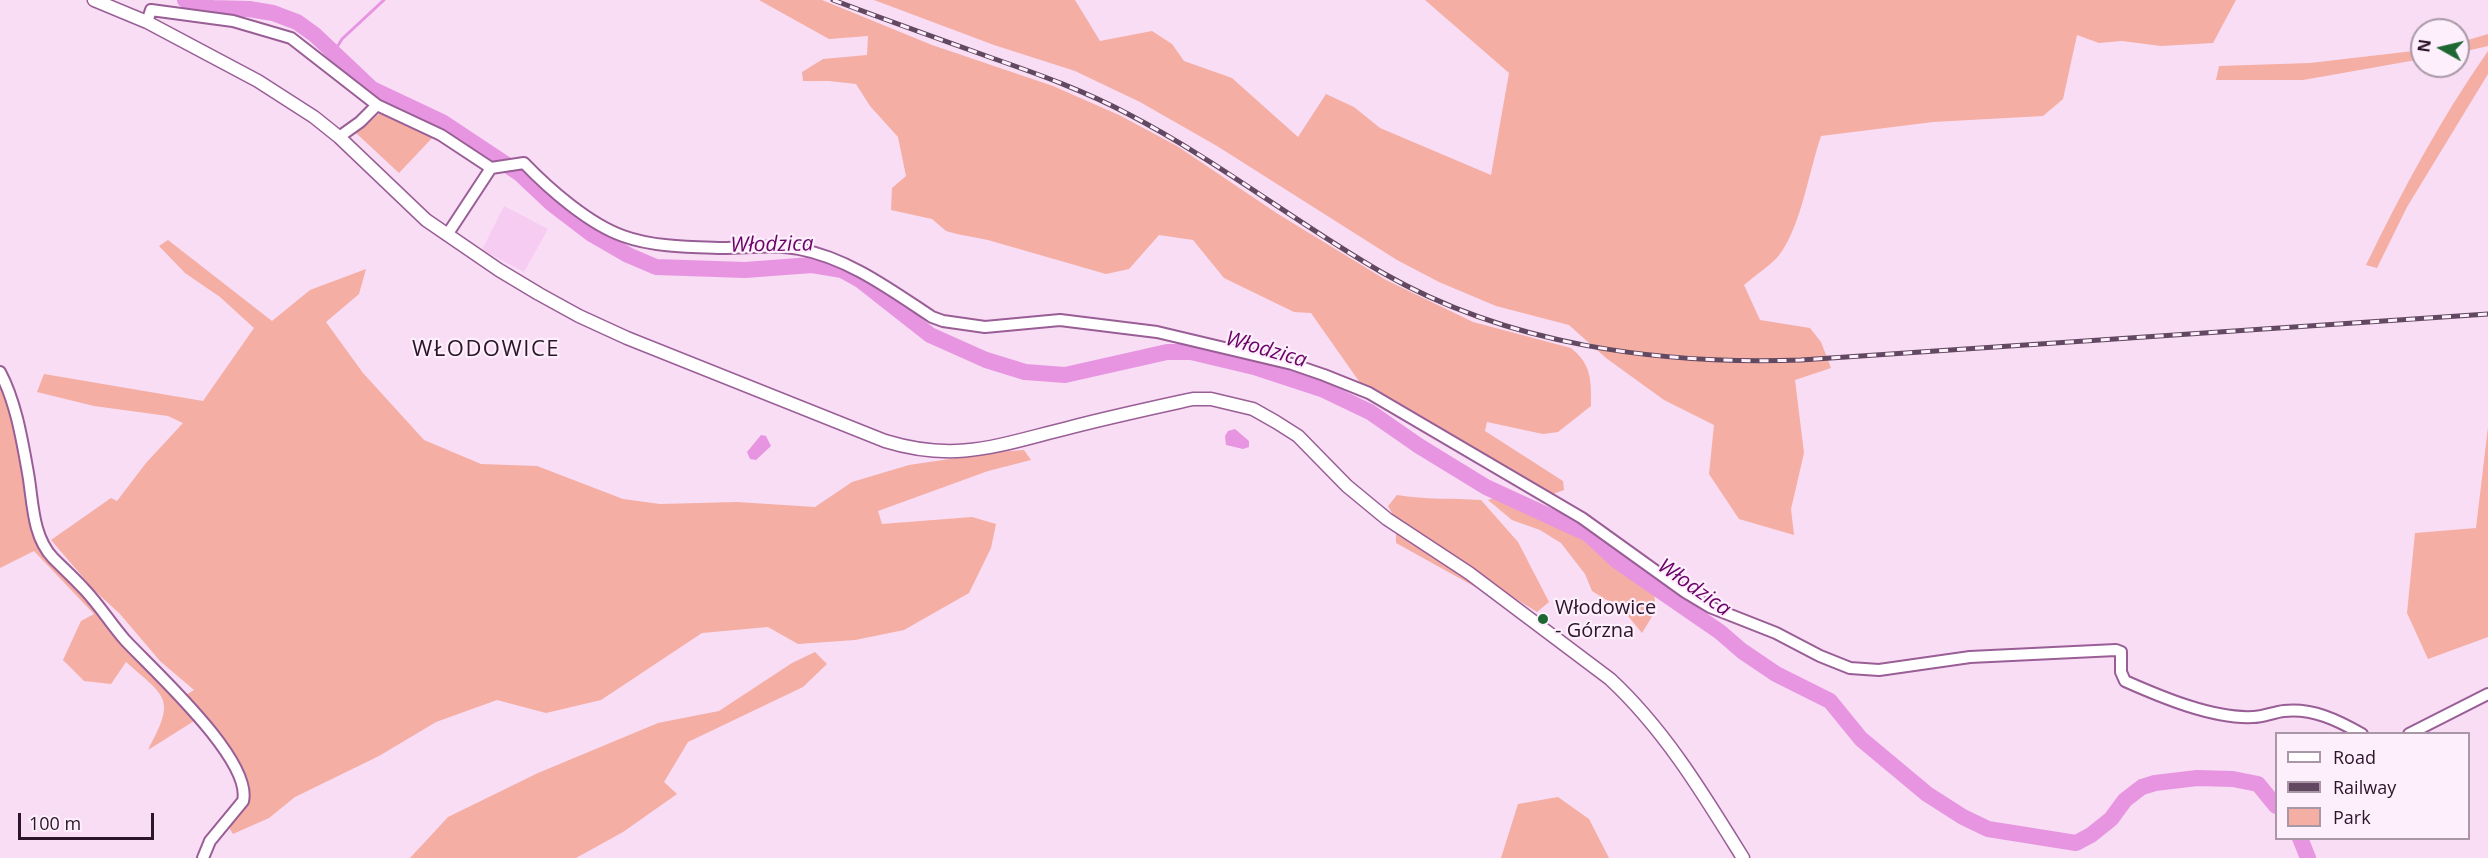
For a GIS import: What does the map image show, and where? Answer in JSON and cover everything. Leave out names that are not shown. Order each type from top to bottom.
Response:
[{"type":"street","points":[[94,0],[147,22],[258,81],[339,137],[411,207],[447,235],[499,270],[579,316],[722,377],[904,447],[940,452],[980,450],[1193,399],[1211,399],[1253,409],[1298,436],[1347,486],[1387,519],[1469,573],[1627,694],[1669,742],[1743,858]]},
{"type":"street","points":[[147,22],[151,10],[233,21],[291,38],[377,105],[441,135],[495,167],[525,163],[559,197],[623,236],[680,246],[729,248],[774,246],[820,253],[853,267],[932,317],[943,321],[985,327],[1059,320],[1157,332],[1292,364],[1324,375],[1369,393],[1582,518],[1685,592],[1710,607],[1776,633],[1820,656],[1850,668],[1879,670],[1970,657],[2116,650],[2121,652],[2121,672],[2125,681],[2158,696],[2217,713],[2253,717],[2284,711],[2312,711],[2358,732]]},
{"type":"street","points":[[339,137],[360,122],[377,105]]},
{"type":"street","points":[[447,235],[495,167]]},
{"type":"street","points":[[0,372],[23,445],[36,520],[43,546],[86,591],[125,639],[185,700],[210,731],[242,778],[245,793],[243,801],[210,841],[203,858]]},
{"type":"street","points":[[2413,732],[2488,694]]},
{"type":"shaded area","points":[[504,206],[548,229],[524,272],[482,250]]},
{"type":"shaded area","points":[[1235,429],[1249,441],[1249,447],[1243,449],[1226,445],[1225,436],[1228,431]]},
{"type":"shaded area","points":[[761,435],[766,436],[771,446],[756,460],[750,459],[747,452]]},
{"type":"green space","points":[[759,0],[822,0],[932,45],[1053,86],[1119,115],[1177,146],[1278,214],[1386,280],[1473,322],[1571,348],[1587,367],[1591,388],[1591,406],[1558,432],[1543,434],[1487,422],[1485,431],[1563,481],[1564,490],[1553,494],[1363,387],[1311,313],[1294,312],[1224,278],[1193,240],[1159,235],[1129,269],[1106,274],[988,240],[946,231],[932,219],[891,210],[892,188],[906,176],[898,137],[870,106],[856,84],[803,81],[802,72],[823,59],[867,55],[868,36],[829,39]]},
{"type":"green space","points":[[874,0],[1075,0],[1100,41],[1152,31],[1172,44],[1184,61],[1232,78],[1298,137],[1326,94],[1354,107],[1380,128],[1491,175],[1509,73],[1425,0],[2236,0],[2213,43],[2161,46],[2122,41],[2099,43],[2077,35],[2063,99],[2043,116],[1933,122],[1821,136],[1800,211],[1789,239],[1774,260],[1744,285],[1760,320],[1810,328],[1821,342],[1831,368],[1795,380],[1804,453],[1791,509],[1794,535],[1739,519],[1709,474],[1714,425],[1664,400],[1606,358],[1569,325],[1496,306],[1439,282],[1397,260],[1217,146],[1140,102],[1075,71],[994,45]]},
{"type":"green space","points":[[2488,34],[2488,46],[2470,50],[2470,39]]},
{"type":"green space","points":[[2410,51],[2410,61],[2303,80],[2216,80],[2219,66],[2310,63]]},
{"type":"green space","points":[[2488,51],[2488,74],[2407,207],[2377,268],[2366,265],[2423,155]]},
{"type":"green space","points":[[387,113],[434,136],[399,173],[356,133],[379,114]]},
{"type":"green space","points":[[168,240],[272,321],[310,290],[366,269],[359,294],[326,322],[363,373],[424,440],[481,464],[537,466],[623,499],[660,504],[737,502],[815,507],[852,482],[909,465],[1024,450],[1031,460],[988,471],[878,511],[882,524],[972,517],[996,524],[991,548],[969,593],[904,630],[855,640],[798,644],[768,627],[702,633],[601,700],[546,713],[497,700],[436,722],[379,756],[295,797],[269,818],[233,834],[228,826],[245,805],[250,791],[243,768],[214,727],[186,695],[194,690],[160,661],[51,540],[111,498],[117,501],[146,463],[183,423],[168,416],[94,406],[37,392],[44,374],[203,401],[254,328],[220,297],[185,273],[159,246]]},
{"type":"green space","points":[[0,382],[21,450],[29,515],[38,546],[180,700],[194,721],[148,750],[157,733],[164,709],[163,700],[158,692],[126,662],[111,684],[84,681],[63,660],[81,621],[94,614],[34,551],[0,568]]},
{"type":"green space","points":[[2488,427],[2488,637],[2428,659],[2407,613],[2415,533],[2476,528]]},
{"type":"green space","points":[[1397,495],[1481,500],[1518,542],[1549,602],[1537,612],[1508,594],[1479,589],[1396,543],[1396,520],[1388,506]]},
{"type":"green space","points":[[1495,498],[1534,516],[1603,540],[1652,577],[1656,610],[1642,633],[1623,610],[1592,591],[1585,574],[1561,543],[1540,530],[1512,520],[1488,500]]},
{"type":"green space","points":[[815,652],[827,664],[803,687],[688,742],[664,782],[677,794],[623,832],[576,858],[410,858],[448,817],[538,773],[658,723],[719,711],[792,663]]},
{"type":"green space","points":[[1558,797],[1589,819],[1609,858],[1501,858],[1518,804]]},
{"type":"waterway","name":"Włodzica","points":[[185,0],[212,8],[249,9],[273,13],[297,22],[315,35],[372,89],[442,122],[519,173],[552,204],[590,233],[628,255],[656,267],[745,270],[812,265],[842,270],[860,280],[930,335],[986,360],[1025,372],[1065,375],[1167,352],[1191,352],[1254,367],[1324,390],[1370,412],[1419,446],[1486,487],[1588,534],[1617,561],[1720,632],[1742,651],[1776,674],[1830,701],[1861,739],[1927,794],[1963,817],[1988,829],[2076,843],[2091,835],[2111,819],[2125,800],[2142,787],[2155,783],[2197,778],[2233,779],[2258,784],[2275,805]]},
{"type":"waterway","points":[[334,52],[342,39],[384,0]]},
{"type":"waterway","name":"Włodzica","points":[[2301,840],[2308,858]]},
{"type":"railway","points":[[833,0],[1044,77],[1112,106],[1193,151],[1351,254],[1431,298],[1481,318],[1586,345],[1639,354],[1693,359],[1801,360],[2488,314]]},
{"type":"place","name":"Włodowice - Górzna","points":[[1543,619]]},
{"type":"district","name":"WŁODOWICE","points":[[486,350]]}]
